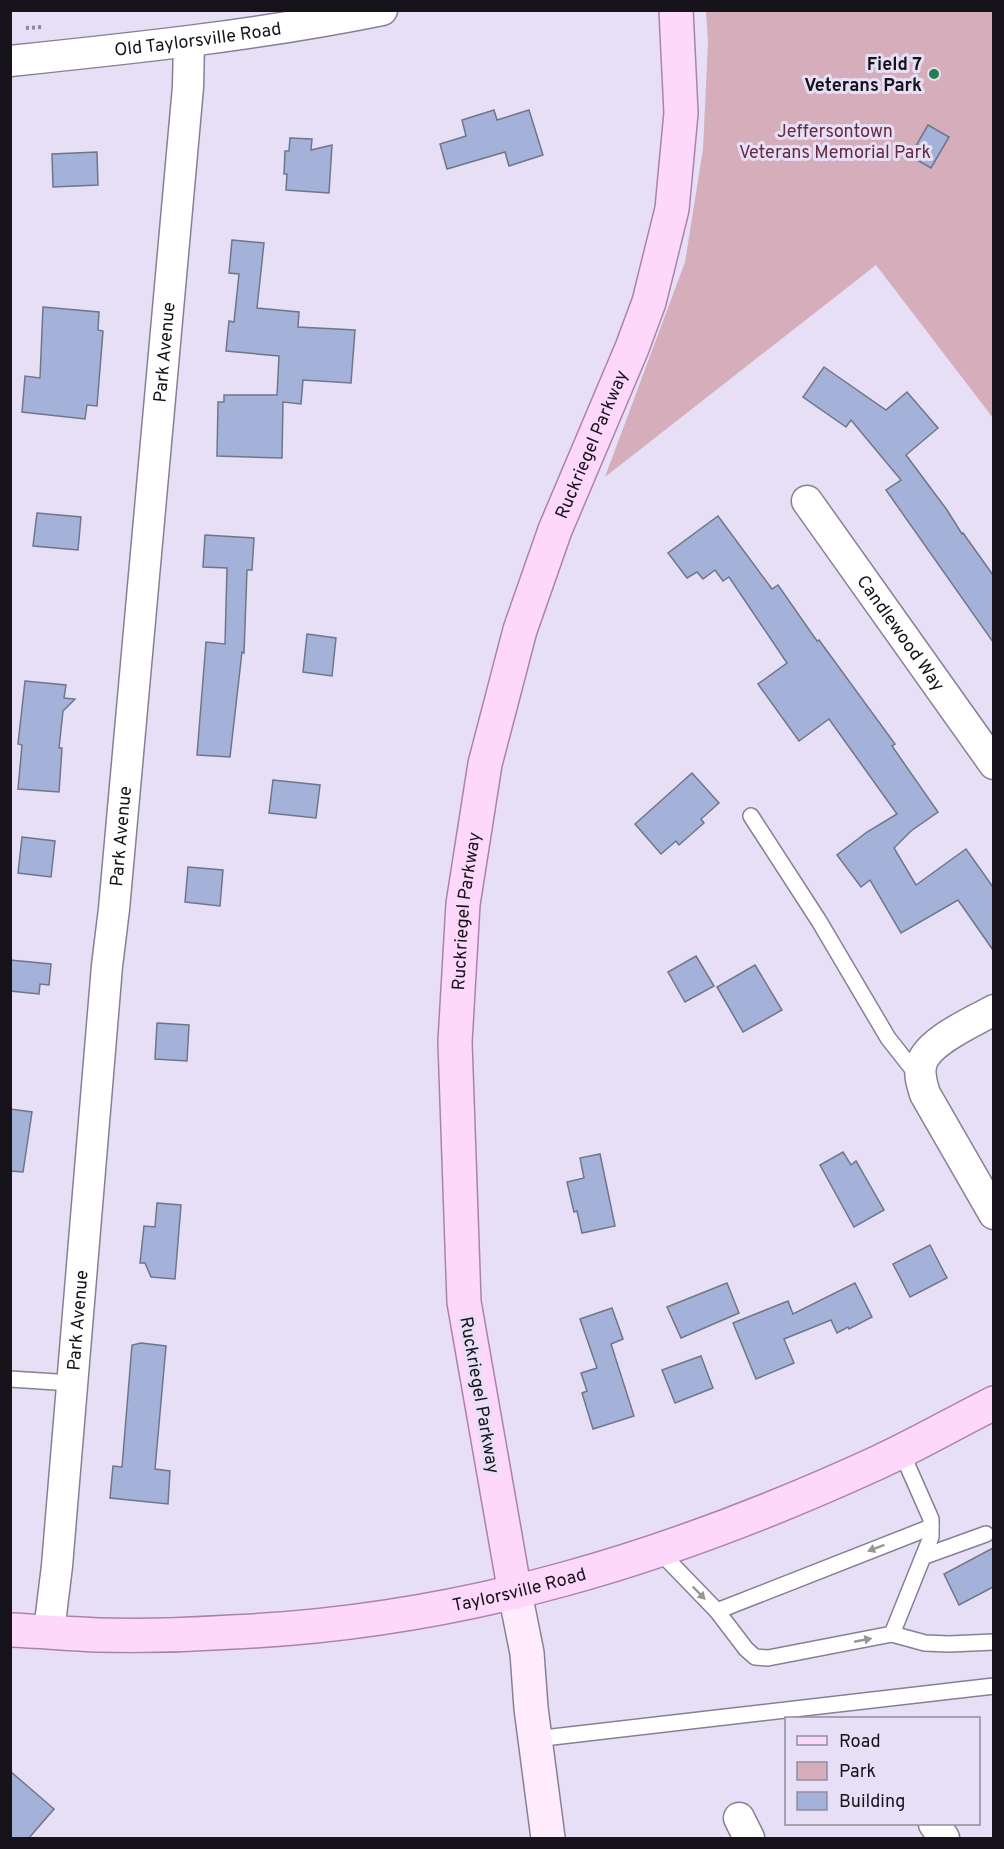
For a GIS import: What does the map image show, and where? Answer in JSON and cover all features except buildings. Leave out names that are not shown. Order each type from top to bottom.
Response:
[{"type":"main road","name":"Ruckriegel Parkway","points":[[548,1839],[527,1653],[464,1302],[455,1042],[463,904],[485,764],[520,630],[555,530],[632,348],[649,302],[672,209],[681,113],[676,10]]},
{"type":"main road","name":"Taylorsville Road","points":[[10,1630],[97,1635],[231,1632],[290,1628],[436,1609],[515,1593],[659,1551],[766,1511],[901,1451],[993,1403]]},
{"type":"street","name":"Old Taylorsville Road","points":[[10,61],[189,42],[307,26],[382,10]]},
{"type":"street","name":"Park Avenue","points":[[49,1631],[57,1566],[107,966],[188,87],[189,42]]},
{"type":"street","name":"Candlewood Way","points":[[807,501],[993,764]]},
{"type":"street","points":[[993,1010],[937,1043],[924,1056],[920,1079],[925,1094],[993,1214]]},
{"type":"street","points":[[935,1825],[944,1839]]},
{"type":"lane","points":[[751,816],[819,921],[888,1038],[920,1079]]},
{"type":"lane","points":[[10,1379],[72,1383]]},
{"type":"lane","points":[[892,1634],[931,1537],[930,1519],[901,1451]]},
{"type":"lane","points":[[717,1611],[931,1527]]},
{"type":"lane","points":[[925,1556],[986,1534]]},
{"type":"lane","points":[[659,1551],[717,1611],[746,1649],[755,1657],[768,1658],[892,1634],[925,1643],[993,1642]]},
{"type":"lane","points":[[535,1739],[993,1686]]},
{"type":"green space","name":"Jeffersontown Veterans Memorial Park","points":[[706,11],[993,11],[993,418],[876,265],[605,477],[685,262],[703,149],[708,42]]},
{"type":"place","name":"Field 7 Veterans Park","points":[[934,74]]}]
